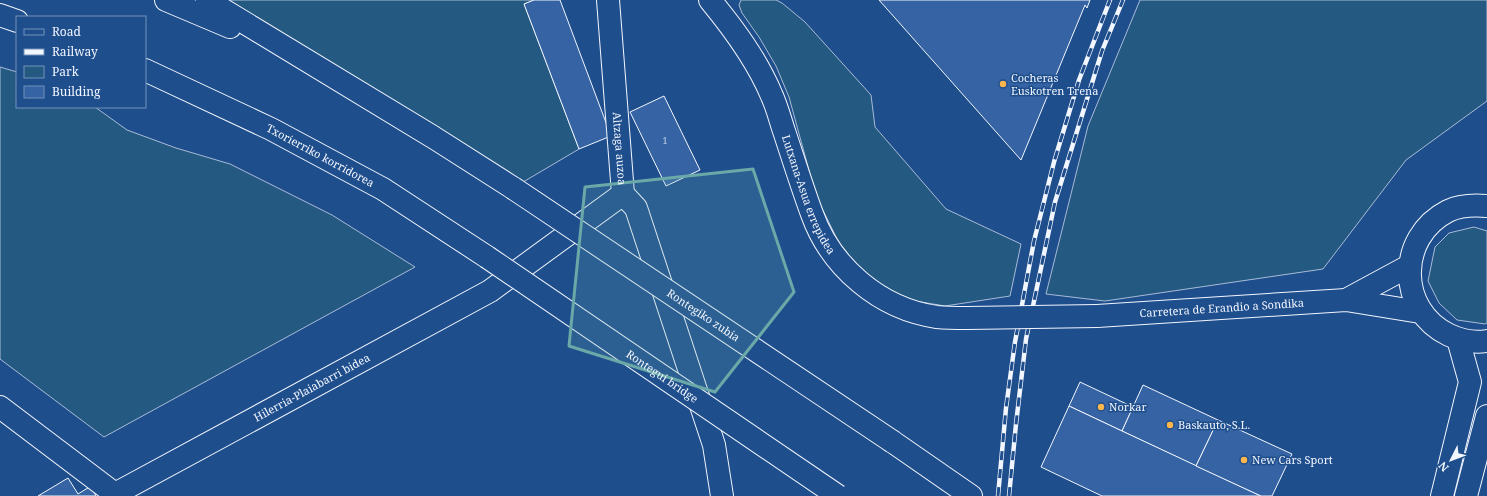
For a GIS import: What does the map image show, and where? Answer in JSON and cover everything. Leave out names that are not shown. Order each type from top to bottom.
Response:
[{"type":"main road","points":[[166,0],[238,30],[371,100]]},
{"type":"main road","points":[[207,0],[371,100]]},
{"type":"main road","name":"Altzaga auzoa","points":[[608,0],[623,194],[636,208],[714,445],[722,496]]},
{"type":"main road","name":"Lutxana-Asua errepidea","points":[[710,0],[731,25],[761,72],[773,97],[812,215],[830,250],[845,269],[862,284],[882,298],[900,307],[937,317],[1098,316]]},
{"type":"main road","points":[[0,15],[16,21]]},
{"type":"main road","name":"Txorierriko korridorea","points":[[146,70],[271,129],[383,188],[487,257]]},
{"type":"main road","name":"Rontegiko zubia","points":[[371,100],[433,137],[513,188],[893,442],[971,496]]},
{"type":"main road","name":"Hilerria-Plaiabarri bidea","points":[[0,407],[115,494],[490,291],[623,194]]},
{"type":"main road","points":[[1487,206],[1472,205],[1449,210],[1429,224],[1415,243],[1409,266],[1411,290],[1420,312],[1437,329],[1458,339],[1482,342],[1487,341]]},
{"type":"main road","name":"Rontegui bridge","points":[[487,257],[838,496]]},
{"type":"main road","points":[[1346,300],[1409,266]]},
{"type":"main road","points":[[1346,300],[1420,312]]},
{"type":"main road","name":"Carretera de Erandio a Sondika","points":[[1098,316],[1346,300]]},
{"type":"main road","points":[[1442,496],[1470,382],[1458,339]]},
{"type":"main road","points":[[1466,496],[1487,416]]},
{"type":"highlighted area","points":[[753,169],[794,292],[715,392],[569,346],[585,187]]},
{"type":"green space","points":[[207,0],[534,0],[524,4],[579,149],[513,188]]},
{"type":"green space","points":[[741,0],[776,0],[782,3],[805,22],[871,95],[875,127],[946,209],[1021,244],[1010,296],[945,306],[915,301],[883,288],[860,271],[840,245],[816,196],[789,97],[776,66],[759,37],[742,13],[739,5]]},
{"type":"green space","points":[[1140,0],[1487,0],[1487,101],[1406,160],[1323,269],[1105,301],[1046,294],[1088,126]]},
{"type":"green space","points":[[0,67],[16,72],[16,108],[96,108],[127,130],[176,148],[230,164],[332,215],[415,267],[104,437],[0,359]]},
{"type":"green space","points":[[1474,227],[1487,231],[1487,323],[1485,324],[1457,320],[1439,303],[1428,281],[1435,247],[1449,233]]},
{"type":"building","points":[[534,0],[560,0],[611,136],[579,149],[524,4]]},
{"type":"building","name":"Cocheras Euskotren Trena","points":[[879,0],[1090,0],[1087,8],[1085,5],[1021,160]]},
{"type":"building","points":[[664,96],[700,170],[666,186],[630,112]]},
{"type":"building","name":"Norkar","points":[[1080,382],[1133,407],[1122,431],[1069,406]]},
{"type":"building","name":"Baskauto, S.L.","points":[[1143,385],[1218,420],[1196,466],[1122,431]]},
{"type":"building","points":[[1069,406],[1261,496],[1102,496],[1041,467]]},
{"type":"building","name":"New Cars Sport","points":[[1218,420],[1292,454],[1272,496],[1261,496],[1196,466]]},
{"type":"building","points":[[68,478],[78,494],[91,486],[96,496],[38,496]]},
{"type":"railway","points":[[998,496],[1006,408],[1015,342],[1034,241],[1054,162],[1079,80],[1110,0]]},
{"type":"railway","points":[[1009,496],[1026,339],[1055,202],[1102,51],[1123,0]]},
{"type":"place","name":"Cocheras Euskotren Trena","points":[[1003,84]]},
{"type":"place","name":"Norkar","points":[[1101,407]]},
{"type":"place","name":"Baskauto, S.L.","points":[[1170,425]]},
{"type":"place","name":"New Cars Sport","points":[[1244,460]]}]
